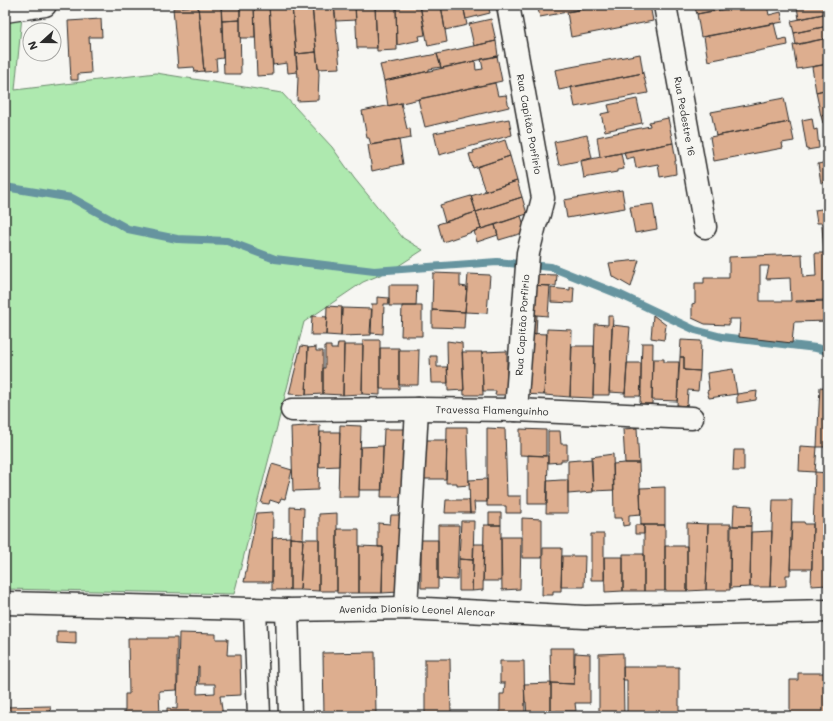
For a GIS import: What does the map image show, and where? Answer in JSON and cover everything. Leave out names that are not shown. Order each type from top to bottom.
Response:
[{"type":"street","points":[[5,11],[45,5]]},
{"type":"street","name":"Rua Capitão Porfírio","points":[[508,5],[543,198],[530,241]]},
{"type":"street","name":"Rua Pedestre 16","points":[[665,5],[705,227]]},
{"type":"street","name":"Rua Capitão Porfirio","points":[[516,410],[526,272],[530,241]]},
{"type":"street","points":[[406,608],[417,409]]},
{"type":"street","name":"Travessa Flamenguinho","points":[[292,410],[516,410],[692,418]]},
{"type":"street","name":"Avenida Dionísio Leonel Alencar","points":[[5,603],[287,610],[406,608],[584,617],[828,611]]},
{"type":"street","points":[[255,609],[259,716]]},
{"type":"street","points":[[287,610],[290,716]]},
{"type":"green space","points":[[5,5],[23,5],[15,90],[156,73],[282,93],[332,147],[354,178],[403,238],[423,250],[392,270],[363,282],[304,322],[234,594],[5,589]]},
{"type":"building","points":[[221,5],[223,58],[216,59],[217,71],[204,72],[198,6]]},
{"type":"building","points":[[221,5],[240,5],[240,20],[222,21]]},
{"type":"building","points":[[240,5],[254,5],[255,38],[240,38]]},
{"type":"building","points":[[254,5],[269,5],[273,75],[257,76]]},
{"type":"building","points":[[269,5],[292,5],[297,72],[288,73],[287,63],[273,65]]},
{"type":"building","points":[[292,5],[312,5],[316,52],[296,54]]},
{"type":"building","points":[[312,5],[334,5],[340,68],[318,69]]},
{"type":"building","points":[[334,5],[355,5],[356,20],[336,21]]},
{"type":"building","points":[[355,5],[375,5],[377,48],[357,48]]},
{"type":"building","points":[[375,5],[396,5],[397,50],[377,51]]},
{"type":"building","points":[[396,5],[420,5],[425,35],[419,36],[420,40],[397,45]]},
{"type":"building","points":[[420,5],[441,5],[447,42],[428,46]]},
{"type":"building","points":[[441,5],[463,5],[467,25],[445,30]]},
{"type":"building","points":[[463,5],[488,5],[490,13],[466,19]]},
{"type":"building","points":[[537,5],[605,5],[540,17]]},
{"type":"building","points":[[605,5],[650,5],[653,21],[571,37],[567,12]]},
{"type":"building","points":[[694,5],[738,5],[697,14]]},
{"type":"building","points":[[750,5],[767,5],[769,15],[781,12],[783,22],[701,37],[697,14]]},
{"type":"building","points":[[807,5],[828,5],[828,13],[799,19],[797,7]]},
{"type":"building","points":[[198,6],[204,71],[195,72],[194,67],[178,68],[173,8]]},
{"type":"building","points":[[828,13],[828,26],[794,33],[791,21]]},
{"type":"building","points":[[101,19],[102,37],[89,37],[91,73],[78,74],[78,80],[71,80],[68,21]]},
{"type":"building","points":[[491,19],[496,41],[474,46],[469,24]]},
{"type":"building","points":[[240,20],[241,74],[224,74],[222,21]]},
{"type":"building","points":[[774,23],[778,40],[787,38],[788,45],[708,61],[704,37]]},
{"type":"building","points":[[828,26],[828,38],[796,45],[794,33]]},
{"type":"building","points":[[828,38],[828,64],[797,69],[793,45]]},
{"type":"building","points":[[496,41],[498,56],[441,68],[437,54]]},
{"type":"building","points":[[316,52],[319,74],[318,100],[297,101],[298,78],[296,54]]},
{"type":"building","points":[[437,54],[441,67],[384,81],[380,65]]},
{"type":"building","points":[[640,54],[643,73],[559,90],[555,70]]},
{"type":"building","points":[[497,56],[502,81],[388,106],[384,81],[475,61],[476,70],[483,69],[481,59]]},
{"type":"building","points":[[828,64],[828,89],[816,92],[812,67]]},
{"type":"building","points":[[643,73],[648,93],[575,107],[571,87]]},
{"type":"building","points":[[495,83],[498,96],[506,95],[509,107],[425,127],[418,99]]},
{"type":"building","points":[[828,89],[828,114],[821,116],[816,92]]},
{"type":"building","points":[[784,98],[789,122],[716,136],[711,112]]},
{"type":"building","points":[[637,99],[642,123],[605,131],[601,114],[610,112],[608,105]]},
{"type":"building","points":[[401,103],[407,129],[410,128],[411,138],[371,145],[369,138],[367,138],[362,111]]},
{"type":"building","points":[[828,114],[828,122],[823,123],[821,116]]},
{"type":"building","points":[[668,118],[673,143],[600,157],[597,137],[650,126],[649,122]]},
{"type":"building","points":[[812,118],[814,130],[817,129],[819,148],[807,150],[802,120]]},
{"type":"building","points":[[509,119],[512,135],[439,155],[434,133]]},
{"type":"building","points":[[790,122],[794,141],[782,143],[783,148],[714,161],[710,137]]},
{"type":"building","points":[[587,135],[592,158],[559,165],[554,142]]},
{"type":"building","points":[[399,140],[403,164],[372,171],[368,145]]},
{"type":"building","points":[[505,140],[510,156],[473,168],[469,154],[474,153],[473,151]]},
{"type":"building","points":[[673,143],[676,161],[676,174],[660,177],[658,164],[636,168],[634,157],[626,159],[624,152]]},
{"type":"building","points":[[828,146],[828,162],[827,162],[824,147]]},
{"type":"building","points":[[621,153],[624,169],[617,170],[617,172],[584,178],[581,161]]},
{"type":"building","points":[[510,156],[517,181],[485,191],[477,167]]},
{"type":"building","points":[[827,162],[828,182],[821,183],[818,164]]},
{"type":"building","points":[[517,181],[522,197],[476,212],[471,196]]},
{"type":"building","points":[[622,190],[625,208],[567,218],[564,200]]},
{"type":"building","points":[[471,196],[476,212],[445,222],[440,205]]},
{"type":"building","points":[[522,197],[527,214],[481,229],[476,212]]},
{"type":"building","points":[[653,204],[657,229],[635,233],[630,207]]},
{"type":"building","points":[[828,208],[828,223],[817,223],[815,210]]},
{"type":"building","points":[[476,212],[481,229],[443,242],[438,224]]},
{"type":"building","points":[[521,216],[526,232],[499,240],[495,225]]},
{"type":"building","points":[[495,225],[498,235],[477,242],[474,231]]},
{"type":"building","points":[[822,226],[828,226],[828,300],[796,302],[828,301],[828,321],[794,322],[792,343],[739,337],[740,319],[729,319],[729,325],[705,324],[692,318],[692,304],[695,303],[695,283],[704,283],[704,278],[729,278],[729,257],[802,254],[803,277],[816,276],[815,253],[824,253]],"holes":[[[760,266],[769,266],[766,279],[790,278],[791,301],[760,301]]]},
{"type":"building","points":[[639,260],[631,287],[612,276],[609,263]]},
{"type":"building","points":[[433,273],[460,274],[460,286],[467,287],[465,312],[432,310]]},
{"type":"building","points":[[468,274],[490,275],[487,313],[465,312]]},
{"type":"building","points":[[527,274],[557,275],[556,286],[527,285]]},
{"type":"building","points":[[389,285],[417,285],[416,306],[389,306]]},
{"type":"building","points":[[527,285],[550,286],[548,316],[525,314]]},
{"type":"building","points":[[570,287],[574,287],[573,303],[551,302],[551,288],[570,290]]},
{"type":"building","points":[[377,297],[389,298],[389,304],[384,304],[383,334],[370,333],[372,304],[377,304]]},
{"type":"building","points":[[327,306],[342,307],[341,336],[326,335]]},
{"type":"building","points":[[402,306],[422,306],[422,336],[401,336]]},
{"type":"building","points":[[342,308],[372,309],[371,335],[341,336]]},
{"type":"building","points":[[432,310],[465,312],[464,328],[432,327]]},
{"type":"building","points":[[525,314],[537,315],[536,334],[524,333]]},
{"type":"building","points":[[653,315],[666,325],[664,340],[651,338]]},
{"type":"building","points":[[312,316],[327,317],[326,335],[311,335]]},
{"type":"building","points":[[608,316],[613,316],[609,395],[593,395],[595,324],[608,325]]},
{"type":"building","points":[[612,325],[630,327],[625,393],[609,392]]},
{"type":"building","points":[[547,329],[572,330],[570,397],[544,395]]},
{"type":"building","points":[[524,333],[547,334],[544,395],[520,394]]},
{"type":"building","points":[[363,340],[380,340],[380,395],[362,394]]},
{"type":"building","points":[[681,340],[701,341],[700,371],[684,370],[684,357],[680,357]]},
{"type":"building","points":[[447,341],[462,343],[464,390],[448,391]]},
{"type":"building","points":[[338,343],[344,343],[343,395],[323,394],[325,346],[331,346],[331,349],[337,349]]},
{"type":"building","points":[[642,343],[653,343],[652,404],[640,404]]},
{"type":"building","points":[[344,345],[363,345],[362,394],[343,395]]},
{"type":"building","points":[[301,346],[308,347],[306,395],[289,394]]},
{"type":"building","points":[[572,346],[594,346],[593,398],[570,397]]},
{"type":"building","points":[[316,347],[316,351],[323,351],[323,394],[306,395],[308,348]]},
{"type":"building","points":[[380,348],[399,348],[399,389],[380,389]]},
{"type":"building","points":[[399,350],[419,350],[418,385],[399,385]]},
{"type":"building","points":[[507,351],[507,395],[495,395],[496,391],[483,391],[482,352]]},
{"type":"building","points":[[462,352],[482,352],[483,395],[464,395]]},
{"type":"building","points":[[430,356],[437,356],[437,367],[447,367],[448,383],[431,383]]},
{"type":"building","points":[[680,357],[684,357],[684,370],[700,371],[698,391],[688,390],[687,406],[677,405]]},
{"type":"building","points":[[653,359],[664,359],[664,362],[679,362],[677,401],[652,400]]},
{"type":"building","points":[[627,363],[641,363],[641,396],[625,396]]},
{"type":"building","points":[[733,369],[737,394],[709,398],[707,391],[709,390],[707,373]]},
{"type":"building","points":[[820,387],[828,388],[828,447],[817,447]]},
{"type":"building","points":[[757,391],[756,400],[737,403],[737,394]]},
{"type":"building","points":[[320,425],[318,490],[293,491],[291,427]]},
{"type":"building","points":[[340,425],[361,426],[359,497],[338,497]]},
{"type":"building","points":[[447,427],[467,427],[469,485],[457,486],[457,483],[446,483]]},
{"type":"building","points":[[487,428],[505,429],[507,496],[521,496],[521,513],[506,513],[506,506],[487,506]]},
{"type":"building","points":[[637,428],[639,463],[625,463],[623,429]]},
{"type":"building","points":[[384,429],[405,429],[402,497],[381,497]]},
{"type":"building","points":[[520,429],[546,430],[546,456],[520,455]]},
{"type":"building","points":[[548,431],[560,431],[561,444],[567,444],[567,460],[548,463]]},
{"type":"building","points":[[320,432],[340,432],[339,466],[319,467]]},
{"type":"building","points":[[426,440],[447,440],[446,479],[422,479]]},
{"type":"building","points":[[383,446],[382,490],[359,490],[360,447]]},
{"type":"building","points":[[800,446],[817,447],[815,472],[799,471]]},
{"type":"building","points":[[734,450],[744,450],[744,471],[733,471]]},
{"type":"building","points":[[613,454],[614,490],[593,491],[591,457]]},
{"type":"building","points":[[528,455],[548,456],[547,504],[528,504]]},
{"type":"building","points":[[592,459],[593,492],[568,494],[568,461]]},
{"type":"building","points":[[639,463],[641,514],[629,515],[629,525],[623,526],[622,518],[614,518],[613,464]]},
{"type":"building","points":[[272,464],[292,470],[285,499],[281,498],[279,503],[270,500],[269,504],[261,503]]},
{"type":"building","points":[[815,472],[828,473],[828,585],[811,586]]},
{"type":"building","points":[[487,479],[487,502],[474,502],[475,513],[470,513],[469,480]]},
{"type":"building","points":[[568,480],[568,513],[546,513],[547,481]]},
{"type":"building","points":[[665,487],[665,525],[641,525],[640,488]]},
{"type":"building","points":[[446,500],[469,500],[470,513],[445,513]]},
{"type":"building","points":[[773,500],[792,500],[790,575],[786,575],[786,586],[770,587]]},
{"type":"building","points":[[734,505],[752,506],[751,526],[733,526]]},
{"type":"building","points":[[290,507],[304,508],[303,539],[290,538]]},
{"type":"building","points":[[273,512],[272,582],[244,582],[257,513]]},
{"type":"building","points":[[337,513],[337,591],[319,591],[319,514]]},
{"type":"building","points":[[489,513],[501,513],[501,525],[489,525]]},
{"type":"building","points":[[391,515],[402,515],[399,592],[382,593],[383,547],[378,547],[378,523],[390,524]]},
{"type":"building","points":[[522,518],[542,519],[542,558],[522,558]]},
{"type":"building","points":[[461,521],[474,521],[473,560],[459,559]]},
{"type":"building","points":[[792,522],[813,524],[812,569],[790,569]]},
{"type":"building","points":[[687,523],[708,524],[706,590],[687,591]]},
{"type":"building","points":[[708,524],[731,524],[730,590],[706,590]]},
{"type":"building","points":[[438,525],[459,525],[457,580],[438,579]]},
{"type":"building","points":[[484,525],[501,525],[501,581],[483,581]]},
{"type":"building","points":[[635,525],[644,525],[644,534],[635,534]]},
{"type":"building","points":[[644,525],[665,525],[665,591],[644,591]]},
{"type":"building","points":[[730,526],[751,526],[750,587],[730,588]]},
{"type":"building","points":[[337,529],[359,529],[359,593],[337,593]]},
{"type":"building","points":[[772,531],[770,587],[750,587],[751,532]]},
{"type":"building","points":[[591,534],[604,534],[604,580],[591,580]]},
{"type":"building","points":[[290,537],[290,590],[272,590],[272,538]]},
{"type":"building","points":[[501,537],[521,537],[520,589],[502,590]]},
{"type":"building","points":[[290,538],[303,539],[300,590],[290,590]]},
{"type":"building","points":[[303,539],[319,539],[319,591],[300,590]]},
{"type":"building","points":[[421,540],[438,540],[438,588],[421,588]]},
{"type":"building","points":[[474,544],[484,544],[483,590],[472,591]]},
{"type":"building","points":[[359,546],[383,547],[382,593],[359,593]]},
{"type":"building","points":[[665,546],[687,546],[687,591],[665,591]]},
{"type":"building","points":[[543,548],[562,548],[561,591],[553,591],[553,595],[542,595]]},
{"type":"building","points":[[623,554],[644,554],[644,591],[623,591]]},
{"type":"building","points":[[562,556],[585,556],[584,587],[561,587]]},
{"type":"building","points":[[604,557],[623,557],[623,591],[605,592]]},
{"type":"building","points":[[459,559],[473,560],[472,591],[459,591]]},
{"type":"building","points":[[57,631],[76,631],[76,644],[57,643]]},
{"type":"building","points":[[179,633],[216,634],[216,639],[228,639],[227,655],[240,655],[241,695],[220,696],[223,716],[167,716],[167,708],[177,709]],"holes":[[[199,667],[199,684],[215,684],[215,693],[197,694]]]},
{"type":"building","points":[[128,638],[177,638],[177,690],[159,691],[160,716],[151,716],[151,713],[125,713],[125,694],[129,694]]},
{"type":"building","points":[[550,648],[574,648],[574,684],[551,683]]},
{"type":"building","points":[[375,652],[376,716],[324,716],[323,653]]},
{"type":"building","points":[[575,653],[590,654],[590,703],[575,703],[576,711],[556,711],[556,715],[551,715],[551,683],[574,684]]},
{"type":"building","points":[[623,653],[624,716],[599,716],[599,654]]},
{"type":"building","points":[[425,659],[450,659],[451,716],[425,716]]},
{"type":"building","points":[[500,661],[524,661],[525,716],[500,716],[500,694],[504,694],[505,683],[500,683]]},
{"type":"building","points":[[623,667],[679,667],[679,716],[627,716],[627,680],[623,680]]},
{"type":"building","points":[[798,673],[827,673],[828,716],[790,716],[790,680],[798,680]]},
{"type":"building","points":[[551,683],[551,716],[527,716],[524,684]]},
{"type":"building","points":[[50,706],[51,716],[5,716],[5,707]]},
{"type":"waterway","points":[[5,187],[72,198],[128,229],[177,239],[227,241],[275,259],[374,271],[497,262],[551,267],[621,295],[695,330],[722,337],[816,348],[828,351]]}]
